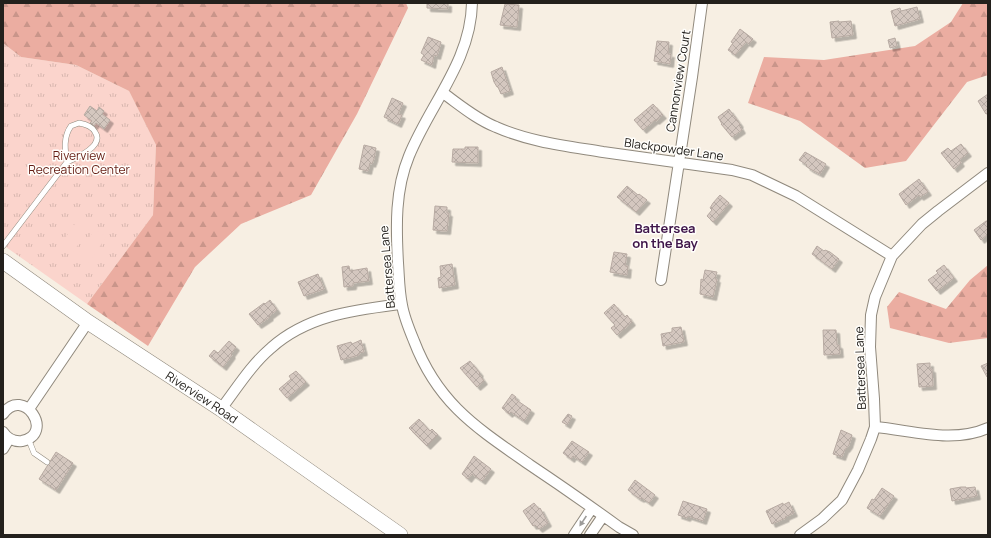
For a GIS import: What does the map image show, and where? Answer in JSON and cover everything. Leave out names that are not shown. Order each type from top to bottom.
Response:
[{"type":"street","name":"Battersea Lane","points":[[472,3],[468,36],[460,57],[443,93],[418,136],[409,156],[401,185],[396,228],[402,304],[411,334],[424,365],[441,392],[457,410],[495,441],[633,535]]},
{"type":"street","name":"Cannonview Court","points":[[661,280],[702,3]]},
{"type":"street","name":"Blackpowder Lane","points":[[443,93],[478,118],[514,134],[541,142],[732,170],[752,175],[796,196],[892,256]]},
{"type":"street","name":"Battersea Lane","points":[[800,535],[822,519],[842,500],[865,455],[875,427],[870,347],[871,315],[874,297],[892,256],[938,211],[988,173]]},
{"type":"street","name":"Riverview Road","points":[[3,260],[88,322],[221,409],[400,535]]},
{"type":"street","points":[[221,409],[262,356],[284,337],[299,328],[325,317],[402,304]]},
{"type":"street","points":[[29,409],[88,322]]},
{"type":"street","points":[[3,414],[10,407],[22,406],[29,409],[34,414],[36,424],[34,432],[28,438],[18,441],[6,436],[3,449]]},
{"type":"street","points":[[875,427],[938,435],[967,435],[988,428]]},
{"type":"street","points":[[574,535],[592,508]]},
{"type":"street","points":[[590,535],[603,516]]},
{"type":"lane","points":[[3,246],[66,162],[81,156],[97,141],[97,136],[94,130],[79,123],[71,126],[64,145],[66,162]]},
{"type":"lane","points":[[28,438],[34,453],[47,462]]},
{"type":"green space","points":[[3,3],[406,3],[408,8],[357,114],[311,195],[241,224],[195,267],[148,346],[87,304],[153,215],[156,145],[129,91],[76,65],[21,57],[3,43]]},
{"type":"green space","points":[[963,3],[988,3],[988,75],[967,82],[906,161],[865,168],[800,121],[748,103],[764,57],[824,60],[915,46],[951,22]]},
{"type":"green space","name":"Riverview Recreation Center","points":[[3,43],[21,57],[76,65],[129,91],[156,145],[153,215],[87,304],[3,245]]},
{"type":"green space","points":[[79,218],[91,226],[73,252],[61,244]]},
{"type":"green space","points":[[95,229],[106,237],[89,263],[77,255]]},
{"type":"green space","points":[[988,265],[988,338],[949,343],[890,328],[887,307],[899,292],[946,309],[970,280]]},
{"type":"building","points":[[427,3],[448,3],[448,9],[427,8]]},
{"type":"building","points":[[505,4],[519,5],[517,27],[500,25]]},
{"type":"building","points":[[917,7],[920,19],[895,26],[891,11],[900,8],[901,11]]},
{"type":"building","points":[[851,21],[853,35],[832,38],[830,22]]},
{"type":"building","points":[[740,29],[753,39],[749,44],[746,42],[735,55],[728,50],[733,43],[731,42]]},
{"type":"building","points":[[428,37],[441,42],[437,56],[434,55],[432,65],[421,60],[424,55],[421,53]]},
{"type":"building","points":[[895,38],[897,46],[890,48],[888,40]]},
{"type":"building","points":[[657,41],[669,42],[668,54],[671,54],[670,64],[654,61]]},
{"type":"building","points":[[502,67],[510,91],[501,94],[494,82],[491,72]]},
{"type":"building","points":[[988,94],[988,113],[986,114],[978,101]]},
{"type":"building","points":[[392,98],[403,103],[398,114],[402,115],[398,124],[384,117]]},
{"type":"building","points":[[653,104],[663,115],[643,130],[634,120]]},
{"type":"building","points":[[90,106],[97,111],[99,107],[104,111],[102,114],[110,120],[104,129],[96,123],[94,126],[90,123],[92,121],[84,115]]},
{"type":"building","points":[[729,109],[740,124],[739,125],[742,130],[732,137],[721,124],[718,117]]},
{"type":"building","points":[[961,144],[968,153],[959,160],[961,163],[954,169],[941,153],[948,148],[951,151]]},
{"type":"building","points":[[364,145],[376,148],[374,159],[372,164],[370,163],[368,171],[359,169]]},
{"type":"building","points":[[465,147],[478,147],[478,163],[452,162],[453,149],[465,149]]},
{"type":"building","points":[[805,152],[826,164],[820,174],[810,169],[799,160]]},
{"type":"building","points":[[919,179],[928,192],[920,197],[919,195],[906,205],[899,194]]},
{"type":"building","points":[[627,186],[647,200],[636,212],[617,197]]},
{"type":"building","points":[[720,195],[729,203],[713,222],[707,216],[712,210],[710,208],[713,203]]},
{"type":"building","points":[[435,206],[447,207],[447,213],[449,213],[447,231],[433,230]]},
{"type":"building","points":[[988,221],[988,234],[981,240],[974,230]]},
{"type":"building","points":[[817,246],[824,251],[830,252],[839,259],[832,269],[812,254]]},
{"type":"building","points":[[614,252],[627,254],[625,266],[628,266],[627,275],[610,272]]},
{"type":"building","points":[[452,264],[455,285],[439,288],[438,278],[441,277],[440,266]]},
{"type":"building","points":[[944,265],[954,278],[937,291],[928,280],[938,273],[936,271]]},
{"type":"building","points":[[349,266],[350,271],[367,268],[369,281],[353,283],[353,286],[344,287],[342,267]]},
{"type":"building","points":[[705,270],[717,272],[713,297],[700,294],[701,279],[703,280]]},
{"type":"building","points":[[318,274],[324,289],[304,296],[298,282]]},
{"type":"building","points":[[270,300],[277,310],[258,325],[249,314]]},
{"type":"building","points":[[614,304],[625,317],[627,315],[632,322],[617,335],[611,328],[615,325],[604,313]]},
{"type":"building","points":[[681,327],[684,342],[663,346],[661,334],[672,332],[672,328]]},
{"type":"building","points":[[823,330],[836,330],[837,345],[839,345],[840,354],[824,355]]},
{"type":"building","points":[[361,340],[364,352],[341,360],[337,346],[351,342],[352,344]]},
{"type":"building","points":[[229,341],[236,347],[223,367],[209,356],[214,350],[218,353]]},
{"type":"building","points":[[470,361],[480,373],[479,374],[484,381],[477,387],[460,368]]},
{"type":"building","points":[[930,363],[930,369],[932,369],[933,386],[919,387],[917,364]]},
{"type":"building","points":[[988,363],[988,376],[987,377],[981,366]]},
{"type":"building","points":[[296,371],[306,382],[287,398],[279,389],[291,379],[289,376]]},
{"type":"building","points":[[512,394],[516,397],[515,399],[531,410],[524,421],[511,412],[509,414],[502,408]]},
{"type":"building","points":[[568,414],[572,416],[567,425],[562,422]]},
{"type":"building","points":[[419,419],[430,431],[432,429],[438,435],[427,446],[409,428]]},
{"type":"building","points":[[841,430],[852,435],[849,445],[845,449],[842,457],[833,454]]},
{"type":"building","points":[[572,441],[589,452],[582,462],[573,456],[571,459],[563,453]]},
{"type":"building","points":[[56,452],[73,463],[56,490],[39,479]]},
{"type":"building","points":[[474,456],[491,469],[482,481],[472,474],[468,479],[462,474]]},
{"type":"building","points":[[635,480],[655,495],[649,503],[642,498],[637,497],[628,490]]},
{"type":"building","points":[[975,487],[977,496],[952,501],[950,489]]},
{"type":"building","points":[[882,488],[894,496],[880,516],[867,508],[872,499],[874,500]]},
{"type":"building","points":[[683,501],[707,509],[703,521],[688,516],[687,518],[678,515]]},
{"type":"building","points":[[789,502],[794,513],[772,524],[766,511],[783,503],[783,505]]},
{"type":"building","points":[[534,503],[539,509],[540,508],[548,523],[539,529],[535,525],[533,526],[523,511]]},
{"type":"district","name":"Battersea on the Bay","points":[[665,236]]}]
